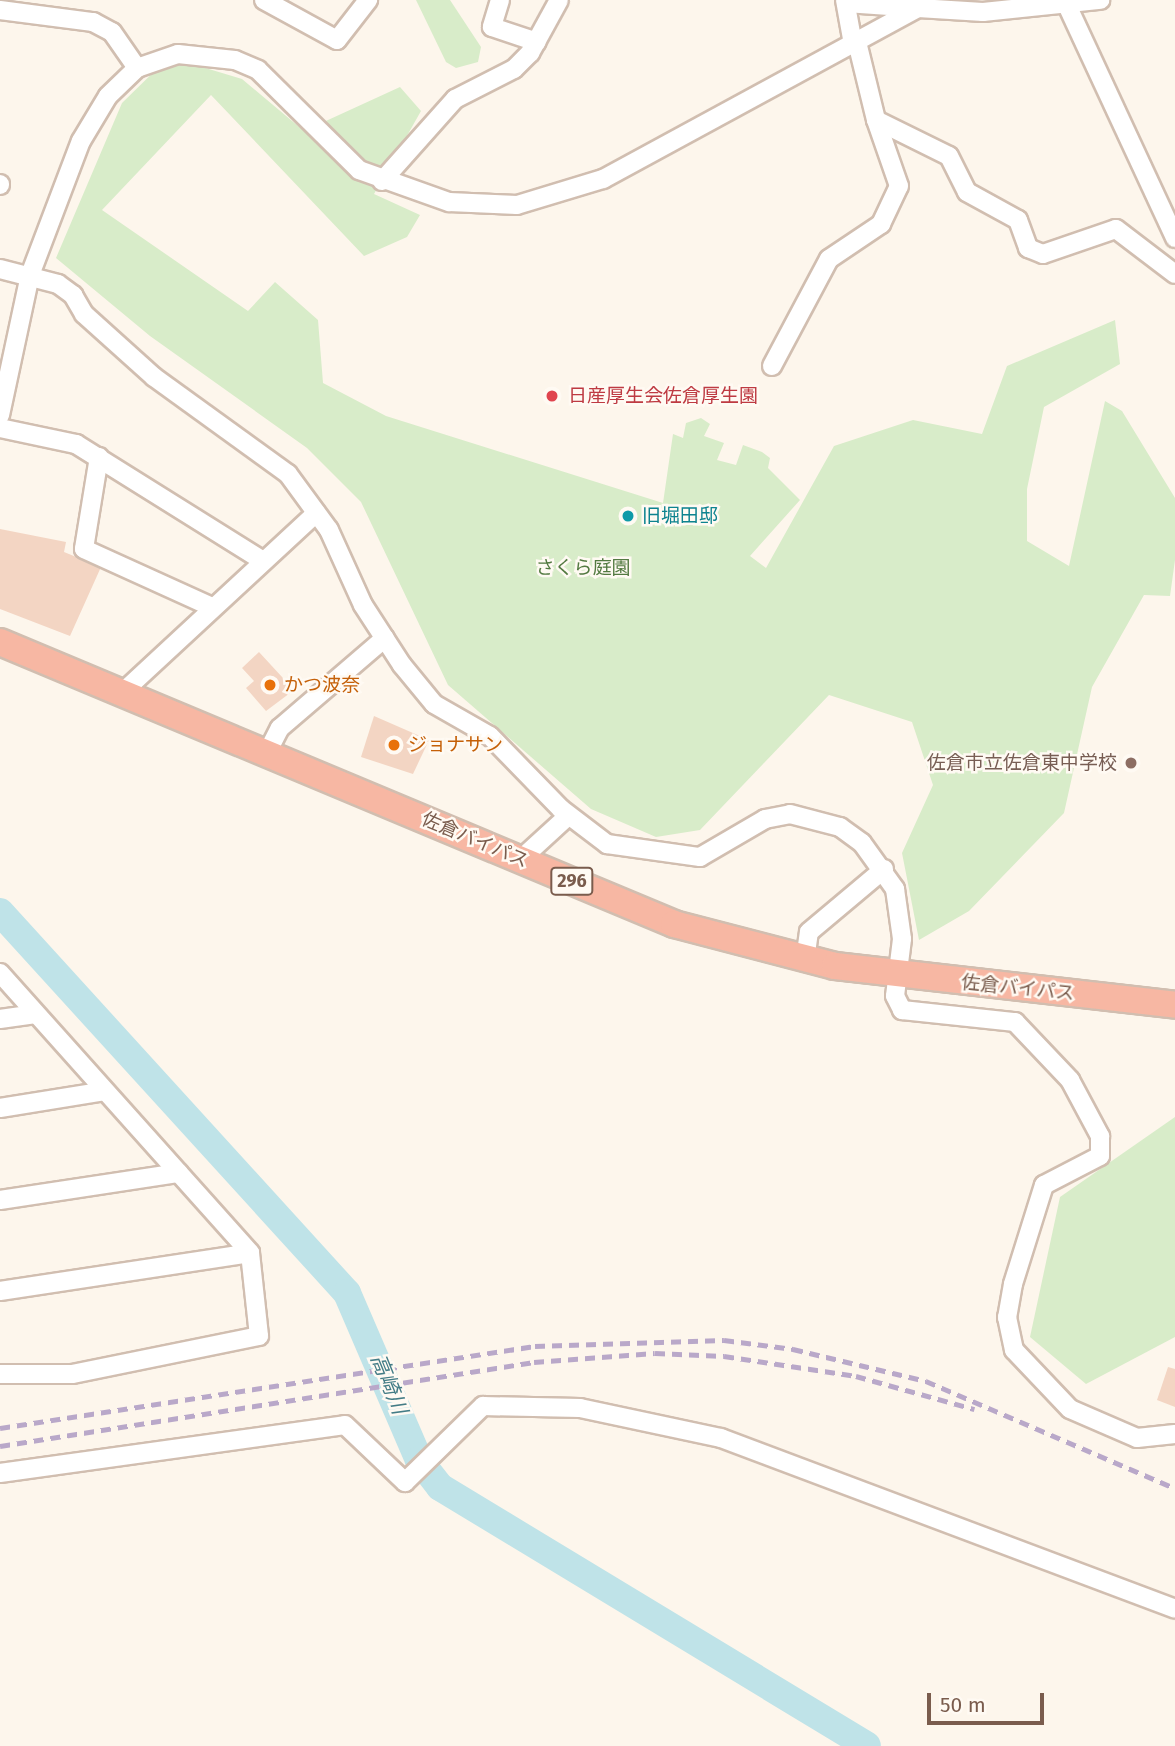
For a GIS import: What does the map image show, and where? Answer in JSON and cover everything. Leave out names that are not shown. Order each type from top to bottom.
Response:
[{"type":"highway","name":"佐倉バイパス","points":[[0,642],[124,691],[674,924],[805,960],[898,975],[1175,1005]]},
{"type":"street","points":[[264,0],[337,40],[368,0]]},
{"type":"street","points":[[500,0],[492,27],[537,42]]},
{"type":"street","points":[[382,181],[455,99],[514,69],[537,42],[559,0]]},
{"type":"street","points":[[772,366],[829,259],[881,224],[899,187],[876,120],[846,1],[983,12],[1100,0]]},
{"type":"street","points":[[1067,5],[1175,238]]},
{"type":"street","points":[[0,415],[30,275],[91,118],[137,68],[178,54],[209,54],[258,70],[359,170],[382,181],[461,204],[547,200],[603,180],[918,8]]},
{"type":"street","points":[[0,10],[93,22],[112,32],[137,68]]},
{"type":"street","points":[[876,120],[949,156],[967,192],[1018,220],[1028,248],[1044,254],[1116,229],[1175,274]]},
{"type":"street","points":[[0,269],[30,275],[74,295],[84,314],[154,377],[288,474],[316,513],[385,638],[434,704],[490,736],[568,816],[607,844],[700,857],[765,819],[814,817],[862,843],[884,869],[901,915],[898,975],[902,1010],[1015,1022],[1070,1080],[1100,1136],[1100,1156],[1044,1185],[1013,1284],[1007,1317],[1014,1350],[1070,1409],[1137,1438],[1175,1434]]},
{"type":"street","points":[[0,428],[64,438],[99,457],[263,561]]},
{"type":"street","points":[[99,457],[83,549],[212,607]]},
{"type":"street","points":[[124,691],[316,513]]},
{"type":"street","points":[[267,753],[280,728],[385,638]]},
{"type":"street","points":[[521,859],[568,816]]},
{"type":"street","points":[[805,960],[809,932],[884,869]]},
{"type":"street","points":[[0,973],[250,1253],[259,1336],[72,1374],[0,1374]]},
{"type":"street","points":[[0,1018],[36,1014]]},
{"type":"street","points":[[0,1108],[106,1091]]},
{"type":"street","points":[[0,1200],[179,1173]]},
{"type":"street","points":[[0,1291],[250,1253]]},
{"type":"street","points":[[0,1473],[345,1425],[405,1482],[457,1435],[466,1417],[483,1406],[580,1408],[666,1423],[852,1484],[1175,1609]]},
{"type":"green space","points":[[416,0],[450,0],[481,47],[478,62],[456,68],[446,62]]},
{"type":"green space","name":"さくら庭園","points":[[169,57],[242,79],[304,131],[400,87],[421,111],[374,194],[420,215],[407,237],[364,256],[211,95],[102,210],[248,311],[275,282],[318,320],[323,383],[386,416],[663,503],[673,434],[683,438],[686,423],[701,418],[710,424],[704,436],[724,443],[717,460],[736,465],[743,445],[762,452],[770,458],[768,468],[800,500],[750,556],[766,568],[834,446],[913,420],[982,434],[1007,366],[1115,320],[1120,364],[1044,407],[1027,489],[1027,541],[1069,566],[1105,401],[1122,411],[1175,498],[1175,560],[1170,596],[1144,595],[1092,687],[1064,813],[969,911],[919,940],[902,853],[933,785],[912,722],[829,695],[700,830],[656,837],[591,809],[448,685],[361,502],[307,448],[150,336],[56,258],[122,103]]},
{"type":"green space","points":[[1175,1117],[1175,1337],[1086,1384],[1030,1337],[1060,1197]]},
{"type":"building","points":[[0,529],[66,542],[64,552],[101,567],[70,636],[0,609]]},
{"type":"building","name":"かつ波奈","points":[[259,652],[294,690],[266,711],[246,688],[254,681],[242,668]]},
{"type":"building","name":"ジョナサン","points":[[374,716],[429,740],[413,774],[361,757]]},
{"type":"building","points":[[1168,1367],[1175,1369],[1175,1407],[1157,1400]]},
{"type":"waterway","name":"高崎川","points":[[0,912],[347,1293],[419,1460],[440,1487],[867,1746]]},
{"type":"railway","points":[[0,1428],[535,1346],[724,1340],[793,1349],[926,1381],[1175,1488]]},
{"type":"railway","points":[[0,1446],[534,1362],[655,1353],[724,1356],[856,1376],[974,1409]]},
{"type":"place","name":"日産厚生会佐倉厚生園","points":[[552,396]]},
{"type":"place","name":"旧堀田邸","points":[[628,516]]},
{"type":"place","name":"かつ波奈","points":[[270,685]]},
{"type":"place","name":"ジョナサン","points":[[394,745]]},
{"type":"place","name":"佐倉市立佐倉東中学校","points":[[1131,763]]}]
